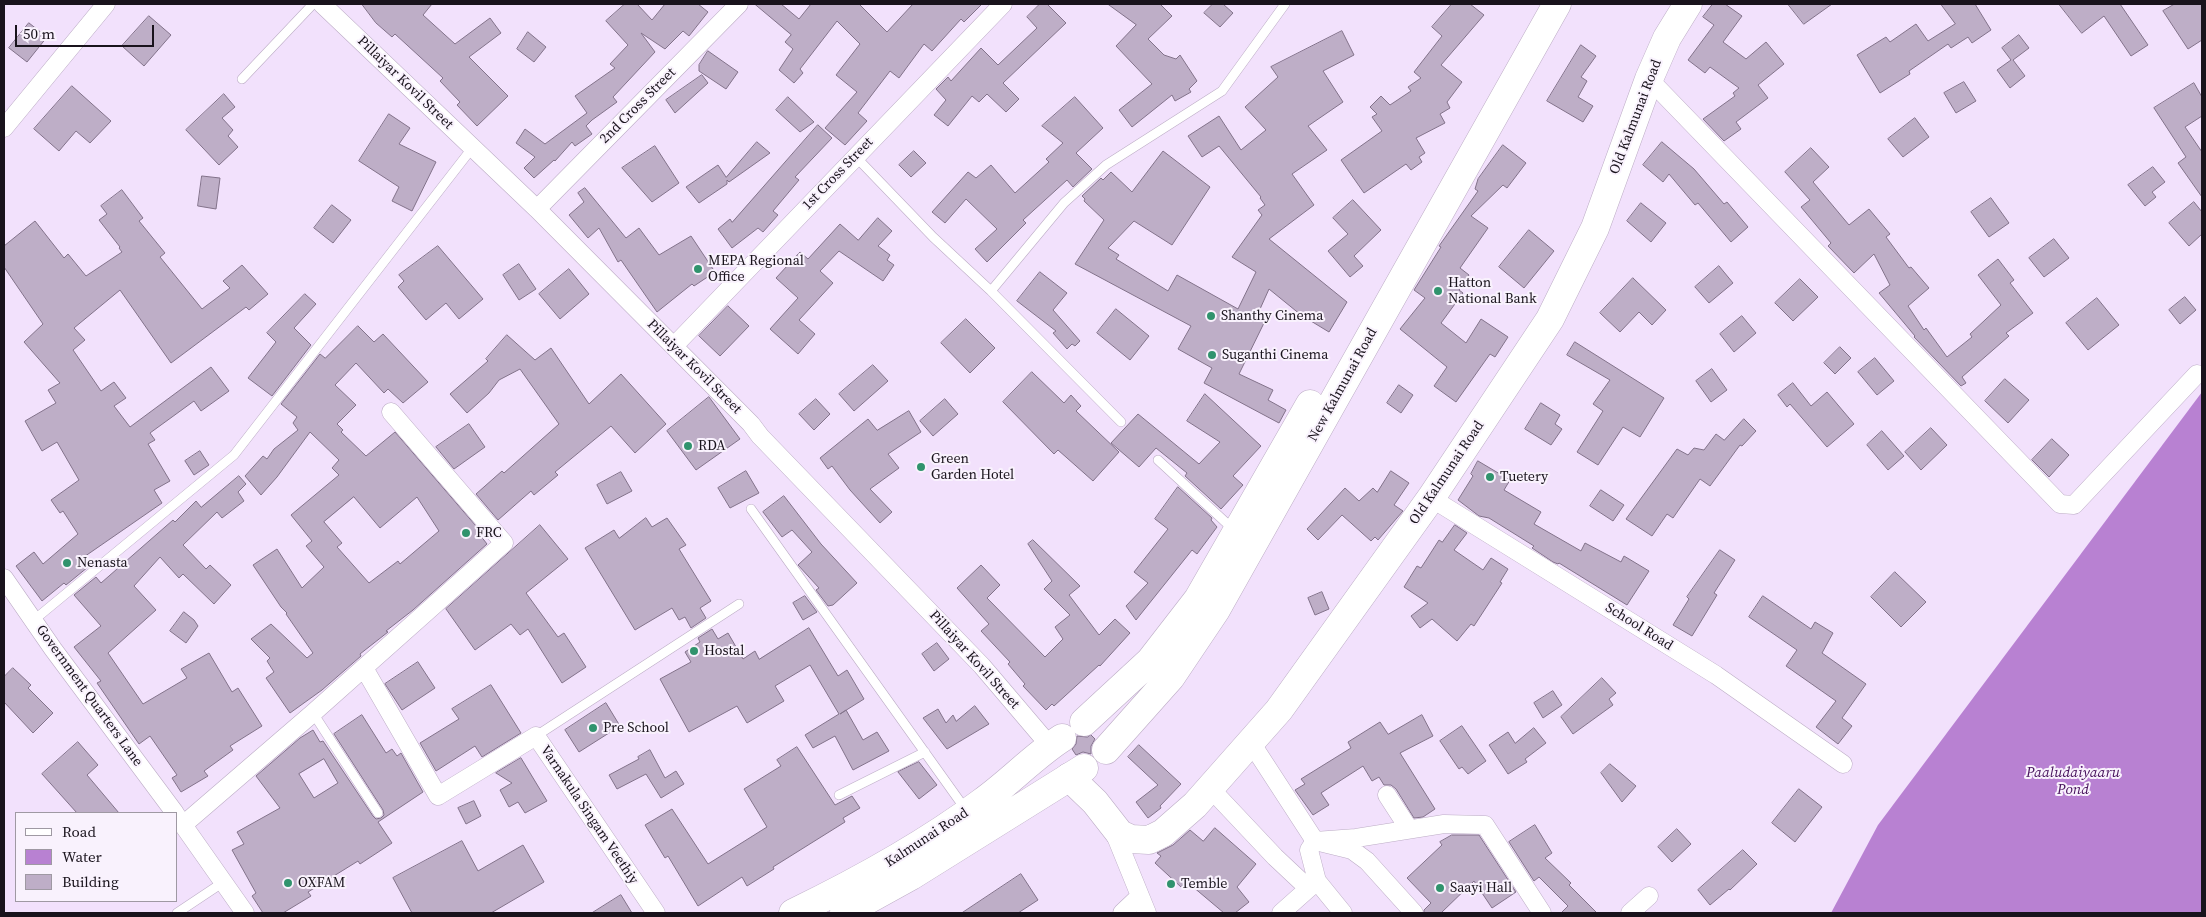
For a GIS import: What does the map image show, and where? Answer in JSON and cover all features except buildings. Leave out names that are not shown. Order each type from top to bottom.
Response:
[{"type":"main road","name":"New Kalmunai Road","points":[[1084,722],[1136,676],[1198,599],[1336,360],[1536,4]]},
{"type":"main road","name":"New Kalmunai Road","points":[[1088,765],[1171,678],[1216,610],[1557,4]]},
{"type":"main road","name":"Old Kalmunai Road","points":[[1088,765],[1109,820],[1120,834],[1131,839],[1149,840],[1163,833],[1175,823],[1210,788],[1279,710],[1431,498],[1550,319],[1595,228],[1649,79],[1667,38],[1688,4]]},
{"type":"main road","points":[[1084,722],[1097,726],[1105,737],[1088,765],[1071,763],[1056,742],[1070,726],[1084,722]]},
{"type":"main road","name":"Kalmunai Road","points":[[792,913],[885,866],[968,812],[1056,742]]},
{"type":"main road","name":"Kalmunai Road","points":[[844,913],[911,876],[1088,765]]},
{"type":"street","points":[[4,128],[106,4]]},
{"type":"street","name":"Pillaiyar Kovil Street","points":[[322,4],[537,209],[656,331],[674,346],[1056,742]]},
{"type":"street","name":"2nd Cross Street","points":[[537,209],[739,4]]},
{"type":"street","name":"1st Cross Street","points":[[674,346],[1003,4]]},
{"type":"street","points":[[1649,79],[2060,504],[2074,505],[2198,374]]},
{"type":"street","points":[[178,818],[313,714],[504,543],[391,412]]},
{"type":"street","name":"School Road","points":[[1431,498],[1716,674],[1843,764]]},
{"type":"street","name":"Government Quarters Lane","points":[[4,578],[53,649],[174,812]]},
{"type":"street","name":"Varnakula Singam Veethiy","points":[[364,668],[438,796],[536,736],[656,913]]},
{"type":"street","points":[[1250,741],[1315,842],[1352,850],[1367,861],[1414,913]]},
{"type":"street","points":[[1210,788],[1275,858],[1313,885],[1343,913]]},
{"type":"street","points":[[1387,795],[1409,830]]},
{"type":"street","name":"Government Quarters Lane","points":[[178,818],[222,883],[245,913]]},
{"type":"street","points":[[1109,820],[1147,913]]},
{"type":"street","points":[[1313,885],[1309,850],[1315,842],[1356,838],[1444,824],[1484,825],[1542,913]]},
{"type":"street","points":[[1281,913],[1313,885]]},
{"type":"street","points":[[1122,913],[1140,896]]},
{"type":"street","points":[[1630,913],[1650,896]]},
{"type":"lane","points":[[242,79],[313,4]]},
{"type":"lane","points":[[991,291],[1064,203],[1106,165],[1222,91],[1285,4]]},
{"type":"lane","points":[[34,620],[234,455],[473,147]]},
{"type":"lane","points":[[855,156],[933,237],[991,291],[1121,422]]},
{"type":"lane","points":[[1158,460],[1236,532]]},
{"type":"lane","points":[[751,509],[968,812]]},
{"type":"lane","points":[[536,736],[740,604]]},
{"type":"lane","points":[[313,714],[378,813]]},
{"type":"lane","points":[[839,795],[925,752]]},
{"type":"lane","points":[[177,913],[222,883]]},
{"type":"water","name":"Paaludaiyaaru Pond","points":[[2202,392],[2202,913],[1831,913],[1878,825]]},
{"type":"place","name":"MEPA Regional Office","points":[[698,269]]},
{"type":"place","name":"Hatton National Bank","points":[[1438,291]]},
{"type":"place","name":"Shanthy Cinema","points":[[1211,316]]},
{"type":"place","name":"Suganthi Cinema","points":[[1212,355]]},
{"type":"place","name":"RDA","points":[[688,446]]},
{"type":"place","name":"Green Garden Hotel","points":[[921,467]]},
{"type":"place","name":"Tuetery","points":[[1490,477]]},
{"type":"place","name":"FRC","points":[[466,533]]},
{"type":"place","name":"Nenasta","points":[[67,563]]},
{"type":"place","name":"Hostal","points":[[694,651]]},
{"type":"place","name":"Pre School","points":[[593,728]]},
{"type":"place","name":"OXFAM","points":[[288,883]]},
{"type":"place","name":"Temble","points":[[1171,884]]},
{"type":"place","name":"Saayi Hall","points":[[1440,888]]}]
